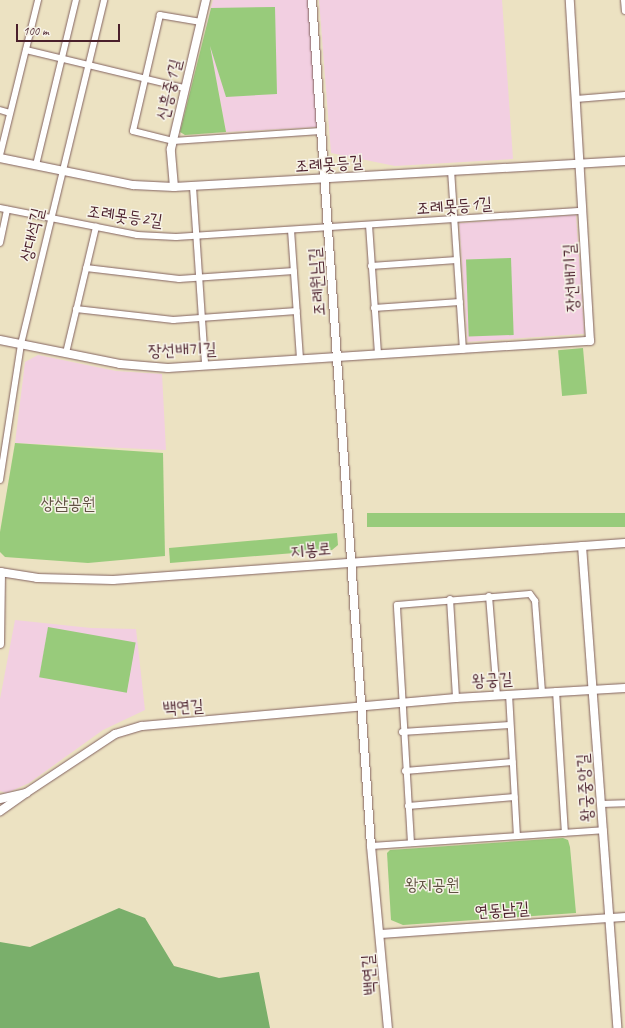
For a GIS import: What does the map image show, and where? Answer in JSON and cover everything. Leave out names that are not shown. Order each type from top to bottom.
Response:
[{"type":"street","name":"조례못등길","points":[[38,0],[0,157],[133,185],[174,187],[625,160]]},
{"type":"street","points":[[36,165],[76,0]]},
{"type":"street","name":"상대석길","points":[[0,480],[21,344],[62,171],[90,65],[104,0]]},
{"type":"street","name":"신흥중1길","points":[[174,187],[171,176],[173,141],[184,88],[206,0]]},
{"type":"street","name":"조례원님길","points":[[312,0],[353,562]]},
{"type":"street","name":"장선배기길","points":[[0,340],[143,367],[378,355],[590,341],[570,0]]},
{"type":"street","points":[[624,0],[625,11]]},
{"type":"street","points":[[201,22],[160,15],[143,78],[132,130],[173,141],[321,131]]},
{"type":"street","points":[[26,50],[184,88]]},
{"type":"street","points":[[576,99],[625,96]]},
{"type":"street","points":[[0,110],[10,112]]},
{"type":"street","points":[[451,170],[463,350]]},
{"type":"street","points":[[193,187],[205,365]]},
{"type":"street","name":"조례못등2길","points":[[0,208],[137,235],[196,237],[328,228]]},
{"type":"street","points":[[0,243],[7,210]]},
{"type":"street","name":"조례못등1길","points":[[328,228],[582,211]]},
{"type":"street","points":[[369,225],[378,355]]},
{"type":"street","points":[[66,352],[96,227]]},
{"type":"street","points":[[291,230],[300,359]]},
{"type":"street","points":[[372,266],[457,260]]},
{"type":"street","points":[[86,268],[153,278],[199,278],[294,271]]},
{"type":"street","points":[[374,308],[460,302]]},
{"type":"street","points":[[76,309],[138,319],[202,320],[297,311]]},
{"type":"street","name":"지봉로","points":[[1,572],[38,578],[113,580],[625,543]]},
{"type":"street","name":"왕궁중앙길","points":[[582,546],[617,1028]]},
{"type":"street","name":"백연길","points":[[353,562],[371,846],[381,934],[388,1028]]},
{"type":"street","points":[[0,644],[1,572]]},
{"type":"street","points":[[411,843],[402,732],[396,607],[403,602],[526,593],[534,598],[542,692]]},
{"type":"street","points":[[489,596],[497,695]]},
{"type":"street","points":[[450,598],[456,698]]},
{"type":"street","name":"왕궁길","points":[[361,706],[509,694],[625,688]]},
{"type":"street","points":[[556,691],[565,832]]},
{"type":"street","points":[[509,694],[517,836]]},
{"type":"street","name":"백연길","points":[[0,811],[99,744],[127,730],[361,706]]},
{"type":"street","points":[[402,732],[510,725]]},
{"type":"street","points":[[405,770],[513,762]]},
{"type":"street","name":"백연길","points":[[0,799],[26,793]]},
{"type":"street","points":[[408,806],[515,797]]},
{"type":"street","points":[[601,804],[625,803]]},
{"type":"street","points":[[371,846],[603,830]]},
{"type":"street","name":"연동남길","points":[[381,934],[625,917]]},
{"type":"shaded area","points":[[213,0],[308,0],[318,127],[226,132],[206,26]]},
{"type":"shaded area","points":[[319,0],[502,0],[513,159],[395,166],[331,153]]},
{"type":"shaded area","points":[[576,215],[584,334],[468,342],[459,223]]},
{"type":"shaded area","points":[[38,355],[116,371],[162,374],[166,450],[15,443],[25,362]]},
{"type":"shaded area","points":[[15,620],[91,628],[136,629],[145,710],[103,730],[29,783],[7,793],[0,791],[0,699]]},
{"type":"green space","points":[[275,7],[277,94],[226,97],[210,46],[226,132],[185,135],[180,132],[211,8]]},
{"type":"green space","points":[[511,258],[514,335],[469,337],[466,260]]},
{"type":"green space","points":[[583,348],[587,394],[562,396],[558,350]]},
{"type":"green space","name":"상삼공원","points":[[15,443],[163,453],[165,556],[88,563],[5,557],[0,552],[0,532]]},
{"type":"green space","points":[[367,513],[625,513],[625,527],[367,527]]},
{"type":"green space","points":[[337,533],[338,545],[332,550],[170,563],[169,548]]},
{"type":"green space","points":[[48,627],[136,642],[127,693],[39,677]]},
{"type":"green space","name":"왕지공원","points":[[563,838],[568,840],[570,847],[576,913],[403,925],[391,920],[387,853],[390,850]]},
{"type":"green space","points":[[119,908],[145,918],[174,966],[219,978],[259,972],[270,1028],[0,1028],[0,942],[30,947]]}]
